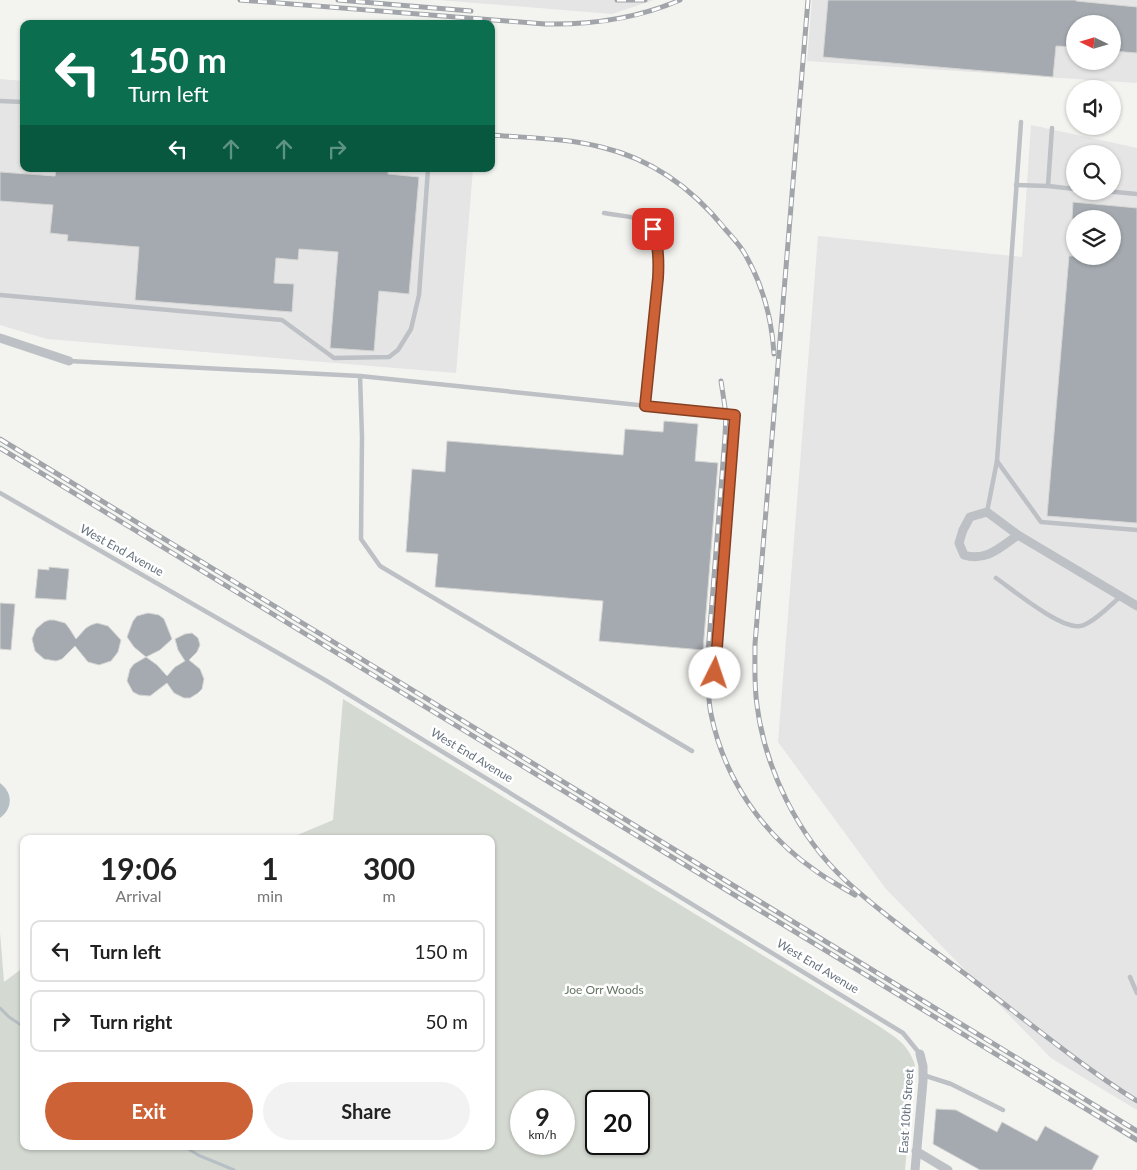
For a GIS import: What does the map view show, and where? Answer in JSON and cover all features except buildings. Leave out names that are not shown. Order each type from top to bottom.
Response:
[{"type":"street","points":[[0,338],[69,361]]},
{"type":"street","points":[[1018,535],[989,556],[973,558],[964,555],[959,543],[970,517],[987,512],[1018,535],[1137,606]]},
{"type":"street","name":"East 10th Street","points":[[915,1170],[923,1075],[920,1054]]},
{"type":"street","points":[[916,1151],[948,1170]]},
{"type":"lane","points":[[0,101],[20,102]]},
{"type":"lane","points":[[987,512],[997,460],[1021,122]]},
{"type":"lane","points":[[1048,186],[1052,128]]},
{"type":"lane","points":[[0,296],[282,320],[334,358],[389,357],[398,350],[411,329],[419,295],[428,172]]},
{"type":"lane","points":[[1016,185],[1066,188]]},
{"type":"lane","points":[[1121,193],[1137,194]]},
{"type":"lane","points":[[604,213],[631,217],[645,223],[653,229],[656,239],[659,259],[657,296],[645,406]]},
{"type":"lane","points":[[69,361],[360,376],[735,415],[715,673]]},
{"type":"lane","points":[[360,376],[362,437],[361,539],[380,566],[692,751]]},
{"type":"lane","points":[[997,460],[1041,522],[1137,530]]},
{"type":"lane","name":"West End Avenue","points":[[0,494],[333,685],[903,1033],[920,1054]]},
{"type":"lane","points":[[996,578],[1059,623],[1080,626],[1096,618],[1121,596]]},
{"type":"lane","points":[[1130,977],[1137,993]]},
{"type":"lane","points":[[923,1075],[951,1084],[1003,1110]]},
{"type":"shaded area","points":[[439,0],[654,0],[612,14]]},
{"type":"shaded area","points":[[812,0],[1137,0],[1137,83],[1121,82],[1121,80],[1092,80],[807,61]]},
{"type":"shaded area","points":[[0,79],[20,81],[20,172],[473,172],[456,373],[47,339],[0,325]]},
{"type":"shaded area","points":[[1031,125],[1066,133],[1066,135],[1077,135],[1137,148],[1137,1110],[1051,1058],[886,889],[778,742],[818,236],[1022,257]]},
{"type":"shaded area","points":[[0,783],[7,791],[10,800],[7,810],[0,818]]},
{"type":"green space","name":"Joe Orr Woods","points":[[343,699],[899,1040],[908,1050],[915,1065],[905,1170],[0,1170],[0,932],[4,982],[20,970],[20,1150],[495,1150],[495,835],[297,835],[333,820]]},
{"type":"waterway","points":[[0,1008],[20,1024]]},
{"type":"waterway","points":[[190,1150],[234,1170]]},
{"type":"railway","points":[[240,0],[494,20]]},
{"type":"railway","points":[[338,0],[471,11]]},
{"type":"railway","points":[[617,0],[645,0]]},
{"type":"railway","points":[[495,20],[545,24],[597,22],[647,12],[680,0]]},
{"type":"railway","points":[[808,0],[755,644],[756,697],[761,729],[768,753],[786,800],[799,822],[828,862],[845,880],[892,919],[1054,1042],[1095,1073],[1137,1101]]},
{"type":"railway","points":[[495,135],[561,140],[620,152],[654,168],[685,189],[713,214],[737,242],[752,267],[766,304],[774,354]]},
{"type":"railway","points":[[721,381],[726,414],[725,437],[708,653],[709,699],[717,738],[736,782],[762,822],[797,856],[821,874],[855,895]]},
{"type":"railway","points":[[0,439],[1137,1131]]},
{"type":"railway","points":[[0,448],[1137,1140]]},
{"type":"route","points":[[653,229],[659,259],[657,296],[645,406],[735,415],[715,673]]}]
